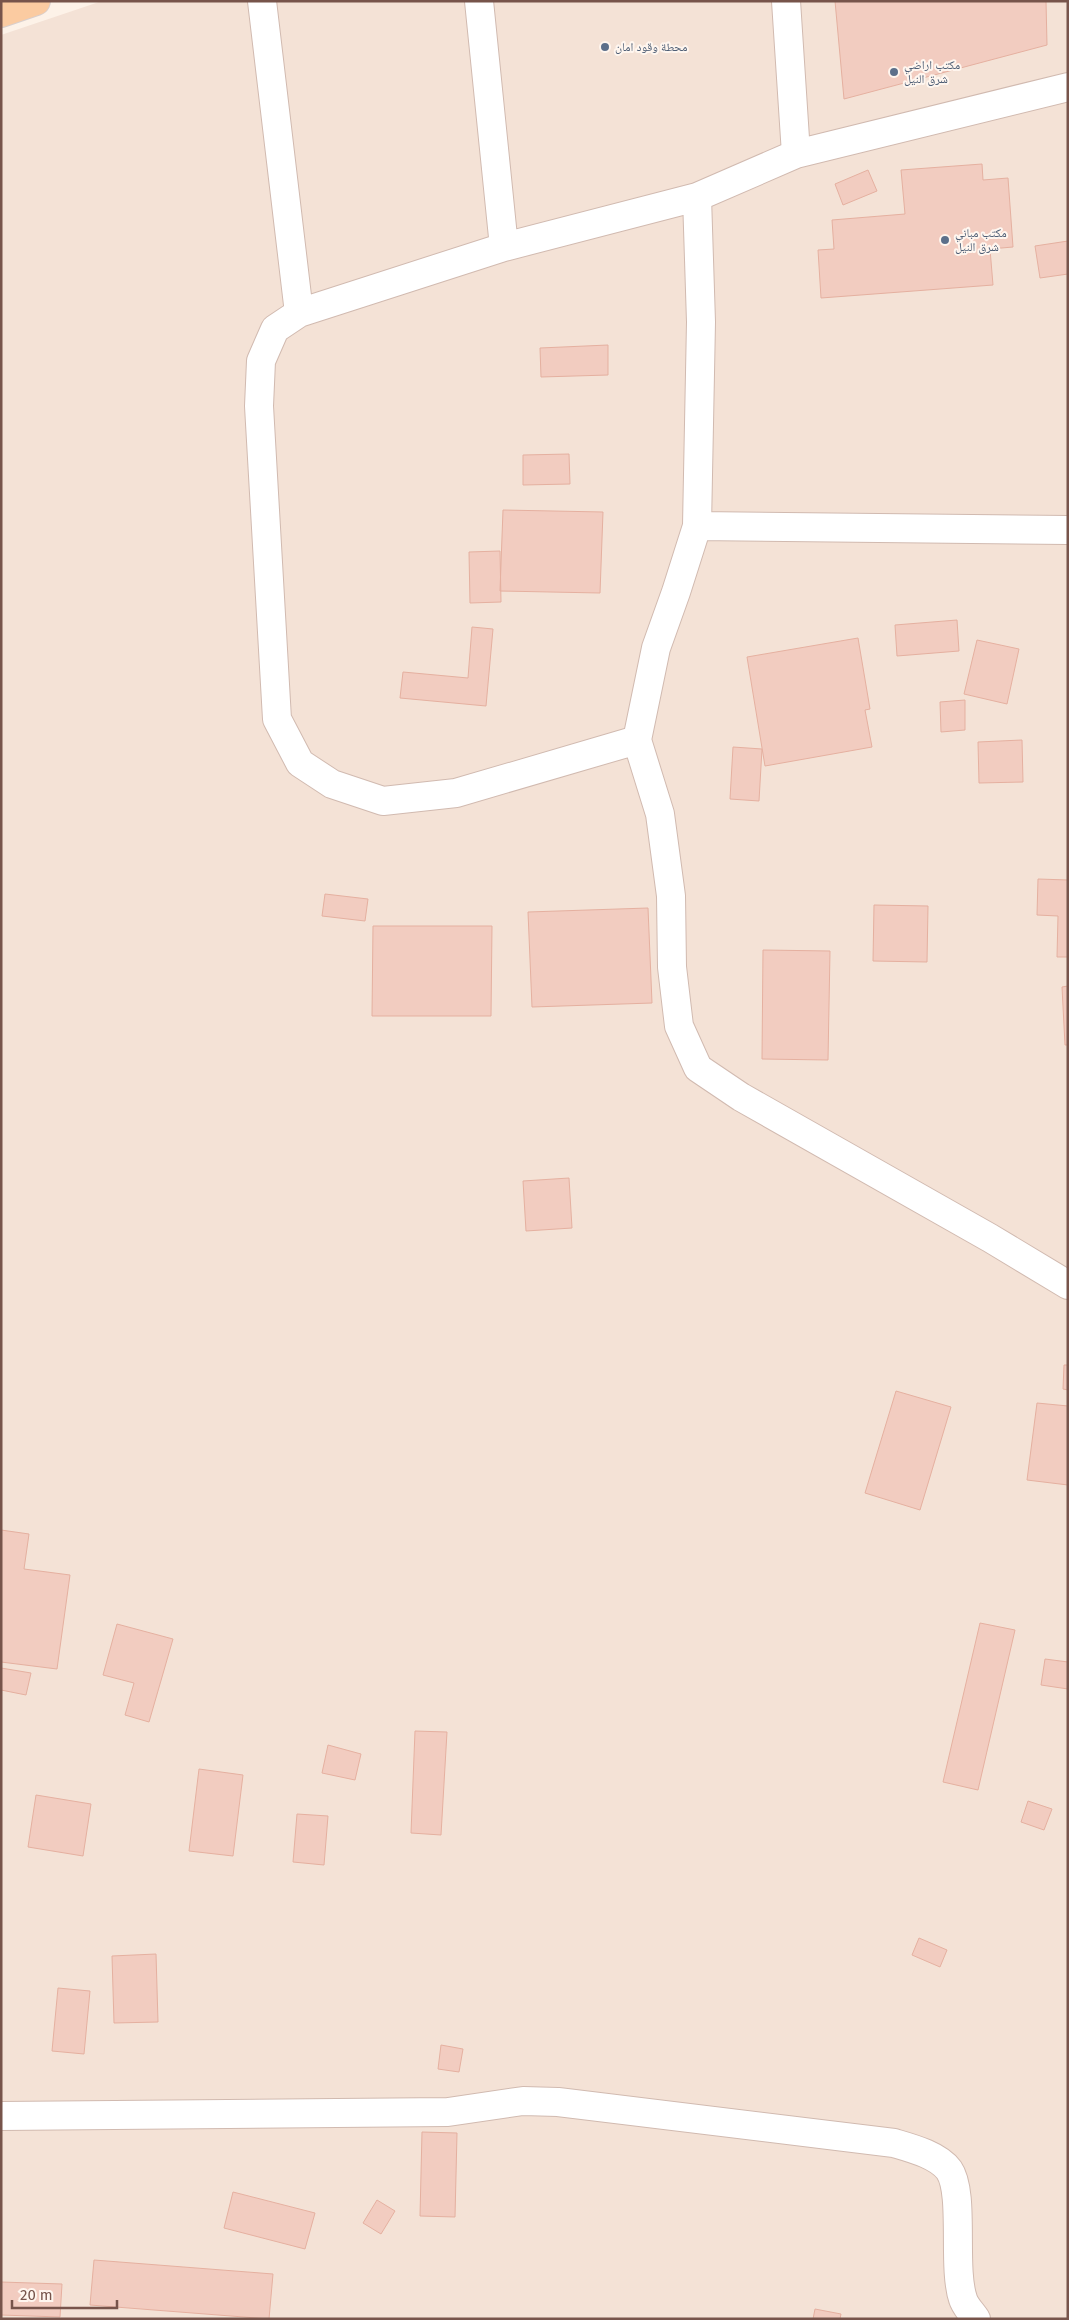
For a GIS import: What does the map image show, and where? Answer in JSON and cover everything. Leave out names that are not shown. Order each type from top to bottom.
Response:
[{"type":"main road","points":[[1,13],[36,1]]},
{"type":"street","points":[[262,1],[299,313]]},
{"type":"street","points":[[479,1],[504,247]]},
{"type":"street","points":[[786,1],[796,154]]},
{"type":"street","points":[[637,740],[456,793],[383,801],[332,784],[300,763],[277,720],[258,406],[261,361],[275,329],[299,313],[504,247],[697,197],[796,154],[1068,88]]},
{"type":"street","points":[[697,197],[701,322],[697,526],[656,648],[637,740],[660,814],[671,896],[672,967],[679,1026],[698,1068],[741,1097],[990,1238],[1068,1285]]},
{"type":"street","points":[[697,526],[1068,530]]},
{"type":"street","points":[[1,2116],[448,2112],[523,2101],[567,2104],[894,2143],[928,2154],[949,2169],[956,2189],[958,2260],[963,2300],[976,2319]]},
{"type":"shaded area","points":[[102,1],[1068,1],[1068,2319],[1,2319],[1,35]]},
{"type":"building","name":"مكتب اراضي شرق النيل","points":[[835,1],[1046,1],[1047,45],[844,99]]},
{"type":"building","points":[[982,164],[983,180],[1008,178],[1013,247],[990,249],[993,285],[821,298],[818,250],[834,249],[832,220],[905,214],[901,170]]},
{"type":"building","points":[[868,170],[877,191],[843,205],[835,184]]},
{"type":"building","points":[[1068,241],[1068,274],[1040,278],[1035,246]]},
{"type":"building","points":[[608,345],[608,375],[541,377],[540,348]]},
{"type":"building","points":[[569,454],[570,484],[523,485],[523,455]]},
{"type":"building","points":[[503,510],[603,512],[600,593],[500,591]]},
{"type":"building","points":[[500,551],[501,602],[470,603],[469,552]]},
{"type":"building","points":[[957,620],[959,651],[897,656],[895,625]]},
{"type":"building","points":[[472,627],[493,629],[486,706],[400,698],[403,672],[468,678]]},
{"type":"building","points":[[858,638],[870,709],[865,710],[872,747],[765,766],[747,657]]},
{"type":"building","points":[[977,640],[1019,649],[1007,704],[964,694]]},
{"type":"building","points":[[965,700],[965,730],[941,732],[940,702]]},
{"type":"building","points":[[1022,740],[1023,782],[979,783],[978,742]]},
{"type":"building","points":[[733,747],[762,749],[759,801],[730,799]]},
{"type":"building","points":[[1038,879],[1068,880],[1068,957],[1057,957],[1058,916],[1037,915]]},
{"type":"building","points":[[325,894],[368,899],[365,921],[322,916]]},
{"type":"building","points":[[874,905],[928,906],[927,962],[873,961]]},
{"type":"building","points":[[648,908],[652,1003],[532,1007],[528,912]]},
{"type":"building","points":[[373,926],[492,926],[491,1016],[372,1016]]},
{"type":"building","points":[[763,950],[830,951],[828,1060],[762,1059]]},
{"type":"building","points":[[1068,986],[1068,1045],[1065,1045],[1062,987]]},
{"type":"building","points":[[569,1178],[572,1228],[526,1231],[523,1181]]},
{"type":"building","points":[[1064,1365],[1068,1365],[1068,1390],[1063,1389]]},
{"type":"building","points":[[896,1391],[951,1407],[920,1510],[865,1493]]},
{"type":"building","points":[[1037,1403],[1068,1406],[1068,1485],[1027,1480]]},
{"type":"building","points":[[1,1530],[29,1534],[24,1569],[70,1575],[57,1669],[1,1662]]},
{"type":"building","points":[[980,1623],[1015,1630],[978,1790],[943,1782]]},
{"type":"building","points":[[117,1624],[173,1639],[149,1722],[125,1715],[134,1683],[103,1675]]},
{"type":"building","points":[[1045,1659],[1068,1662],[1068,1689],[1041,1685]]},
{"type":"building","points":[[1,1668],[31,1673],[26,1695],[1,1690]]},
{"type":"building","points":[[415,1731],[447,1732],[441,1835],[411,1833]]},
{"type":"building","points":[[328,1745],[361,1754],[355,1780],[322,1773]]},
{"type":"building","points":[[199,1769],[243,1775],[233,1856],[189,1851]]},
{"type":"building","points":[[36,1795],[91,1804],[83,1856],[28,1847]]},
{"type":"building","points":[[1028,1801],[1052,1809],[1044,1830],[1021,1822]]},
{"type":"building","points":[[297,1814],[328,1816],[324,1865],[293,1862]]},
{"type":"building","points":[[919,1938],[947,1950],[940,1967],[912,1955]]},
{"type":"building","points":[[156,1954],[158,2022],[114,2023],[112,1956]]},
{"type":"building","points":[[58,1988],[90,1991],[84,2054],[52,2051]]},
{"type":"building","points":[[441,2045],[463,2049],[459,2072],[438,2069]]},
{"type":"building","points":[[422,2132],[457,2133],[455,2217],[420,2216]]},
{"type":"building","points":[[233,2192],[315,2213],[305,2249],[224,2228]]},
{"type":"building","points":[[377,2200],[395,2211],[381,2234],[363,2223]]},
{"type":"building","points":[[94,2260],[273,2274],[269,2319],[90,2305]]},
{"type":"building","points":[[1,2282],[62,2284],[60,2317],[1,2315]]},
{"type":"building","points":[[815,2309],[841,2314],[840,2319],[813,2319]]},
{"type":"place","name":"محطة وقود امان","points":[[605,47]]},
{"type":"place","name":"مكتب اراضي شرق النيل","points":[[894,72]]},
{"type":"place","name":"مكتب مباني شرق النيل","points":[[945,240]]}]
